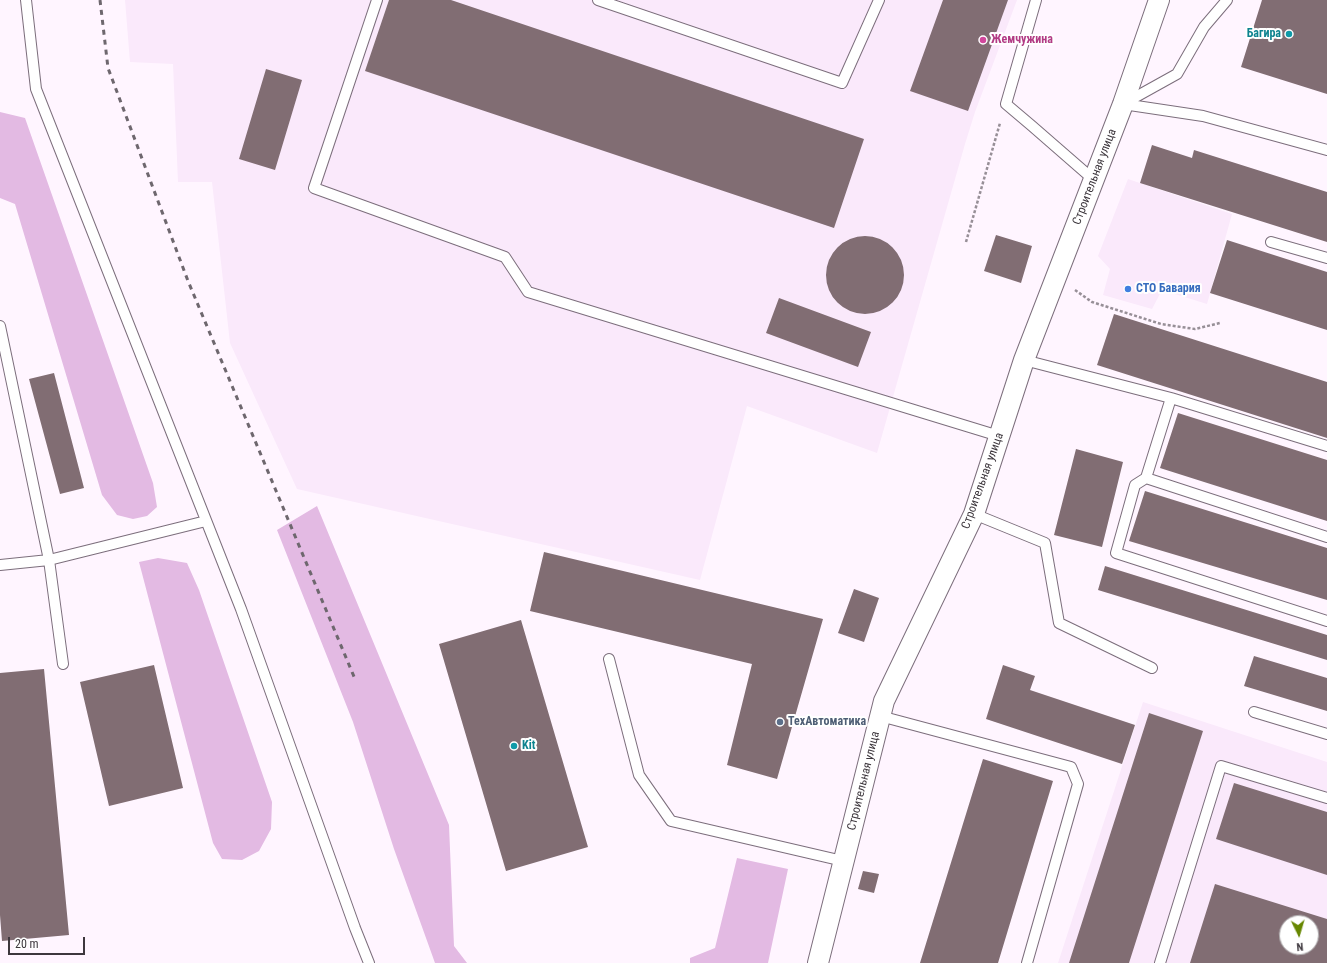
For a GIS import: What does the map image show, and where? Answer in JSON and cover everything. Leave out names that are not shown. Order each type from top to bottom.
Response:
[{"type":"street","name":"Строительная улица","points":[[818,963],[884,701],[974,514],[1024,360],[1123,104],[1159,0]]},
{"type":"lane","points":[[26,0],[36,89],[241,609],[355,928],[369,963]]},
{"type":"lane","points":[[377,0],[314,188],[505,257],[528,292],[999,436]]},
{"type":"lane","points":[[598,0],[842,83],[879,0]]},
{"type":"lane","points":[[1036,0],[1006,104],[1094,180]]},
{"type":"lane","points":[[1123,104],[1177,74],[1204,27],[1227,0]]},
{"type":"lane","points":[[1123,104],[1203,116],[1327,150]]},
{"type":"lane","points":[[1271,242],[1327,258]]},
{"type":"lane","points":[[0,326],[49,560],[63,664]]},
{"type":"lane","points":[[1024,360],[1171,398],[1327,446]]},
{"type":"lane","points":[[1171,398],[1146,478],[1135,485],[1116,553],[1327,621]]},
{"type":"lane","points":[[1146,478],[1327,537]]},
{"type":"lane","points":[[974,514],[1045,543],[1059,624],[1152,668]]},
{"type":"lane","points":[[0,565],[49,560],[206,521]]},
{"type":"lane","points":[[609,659],[639,775],[671,821],[843,861]]},
{"type":"lane","points":[[1254,712],[1327,734]]},
{"type":"lane","points":[[880,716],[1071,767],[1078,784],[1027,963]]},
{"type":"lane","points":[[1160,963],[1221,766],[1327,798]]},
{"type":"path","points":[[966,242],[1006,104]]},
{"type":"path","points":[[1056,277],[1092,302],[1161,324],[1195,329],[1220,322]]},
{"type":"shaded area","points":[[125,0],[1017,0],[975,112],[965,144],[877,453],[747,406],[700,580],[297,489],[230,343],[212,182],[178,182],[173,64],[130,62]]},
{"type":"shaded area","points":[[0,112],[25,118],[153,483],[157,507],[147,516],[133,519],[117,515],[102,495],[15,204],[0,198]]},
{"type":"shaded area","points":[[1128,179],[1232,214],[1207,304],[1162,290],[1152,309],[1103,295],[1110,269],[1098,256]]},
{"type":"shaded area","points":[[317,506],[449,825],[454,946],[467,963],[435,963],[394,849],[353,722],[277,530]]},
{"type":"shaded area","points":[[158,558],[187,563],[199,590],[272,802],[271,829],[259,851],[242,860],[222,859],[213,843],[139,562]]},
{"type":"shaded area","points":[[1143,702],[1327,762],[1327,963],[1058,963]]},
{"type":"shaded area","points":[[737,858],[788,869],[768,963],[690,963],[690,958],[715,948]]},
{"type":"building","points":[[389,0],[451,0],[864,139],[834,228],[365,71]]},
{"type":"building","points":[[943,0],[1008,0],[968,111],[910,91]]},
{"type":"building","name":"Багира","points":[[1262,0],[1327,0],[1327,94],[1241,67]]},
{"type":"building","points":[[266,69],[302,80],[275,170],[239,159]]},
{"type":"building","points":[[1152,145],[1192,158],[1194,150],[1327,192],[1327,242],[1140,183]]},
{"type":"building","points":[[996,235],[1032,246],[1021,283],[984,271]]},
{"type":"building","points":[[865,236],[880,239],[887,243],[897,253],[901,260],[904,275],[901,290],[897,297],[887,307],[880,311],[865,314],[850,311],[843,307],[833,297],[829,290],[826,275],[829,260],[833,253],[843,243],[850,239]]},
{"type":"building","points":[[1227,240],[1327,272],[1327,330],[1210,293]]},
{"type":"building","points":[[779,298],[871,332],[858,367],[766,333]]},
{"type":"building","points":[[1114,314],[1327,382],[1327,438],[1097,365]]},
{"type":"building","points":[[54,373],[84,488],[60,494],[29,379]]},
{"type":"building","points":[[1178,413],[1327,460],[1327,521],[1160,468]]},
{"type":"building","points":[[1076,449],[1123,462],[1102,547],[1054,535]]},
{"type":"building","points":[[1145,491],[1327,548],[1327,600],[1129,541]]},
{"type":"building","points":[[544,552],[823,619],[777,779],[727,765],[752,664],[530,611]]},
{"type":"building","points":[[1105,566],[1327,635],[1327,660],[1098,590]]},
{"type":"building","points":[[854,589],[879,598],[864,642],[838,633]]},
{"type":"building","name":"Kit","points":[[521,620],[588,847],[506,871],[439,644]]},
{"type":"building","points":[[1254,656],[1327,678],[1327,711],[1244,686]]},
{"type":"building","points":[[154,665],[183,788],[109,806],[80,682]]},
{"type":"building","points":[[1003,665],[1035,676],[1030,690],[1135,725],[1122,764],[986,719]]},
{"type":"building","points":[[44,669],[69,935],[2,941],[0,915],[0,673]]},
{"type":"building","points":[[1149,713],[1203,731],[1129,963],[1069,963]]},
{"type":"building","points":[[983,759],[1053,781],[998,963],[920,963]]},
{"type":"building","points":[[1234,783],[1327,812],[1327,875],[1216,839]]},
{"type":"building","points":[[863,871],[879,874],[874,893],[858,889]]},
{"type":"building","points":[[1215,884],[1314,915],[1279,915],[1279,955],[1319,955],[1319,916],[1327,919],[1327,963],[1190,963]]},
{"type":"railway","points":[[100,0],[108,68],[188,281],[355,679]]},
{"type":"place","name":"Багира","points":[[1289,34]]},
{"type":"place","name":"Жемчужина","points":[[983,40]]},
{"type":"place","name":"СТО Бавария","points":[[1128,289]]},
{"type":"place","name":"ТехАвтоматика","points":[[780,722]]},
{"type":"place","name":"Kit","points":[[514,746]]}]
